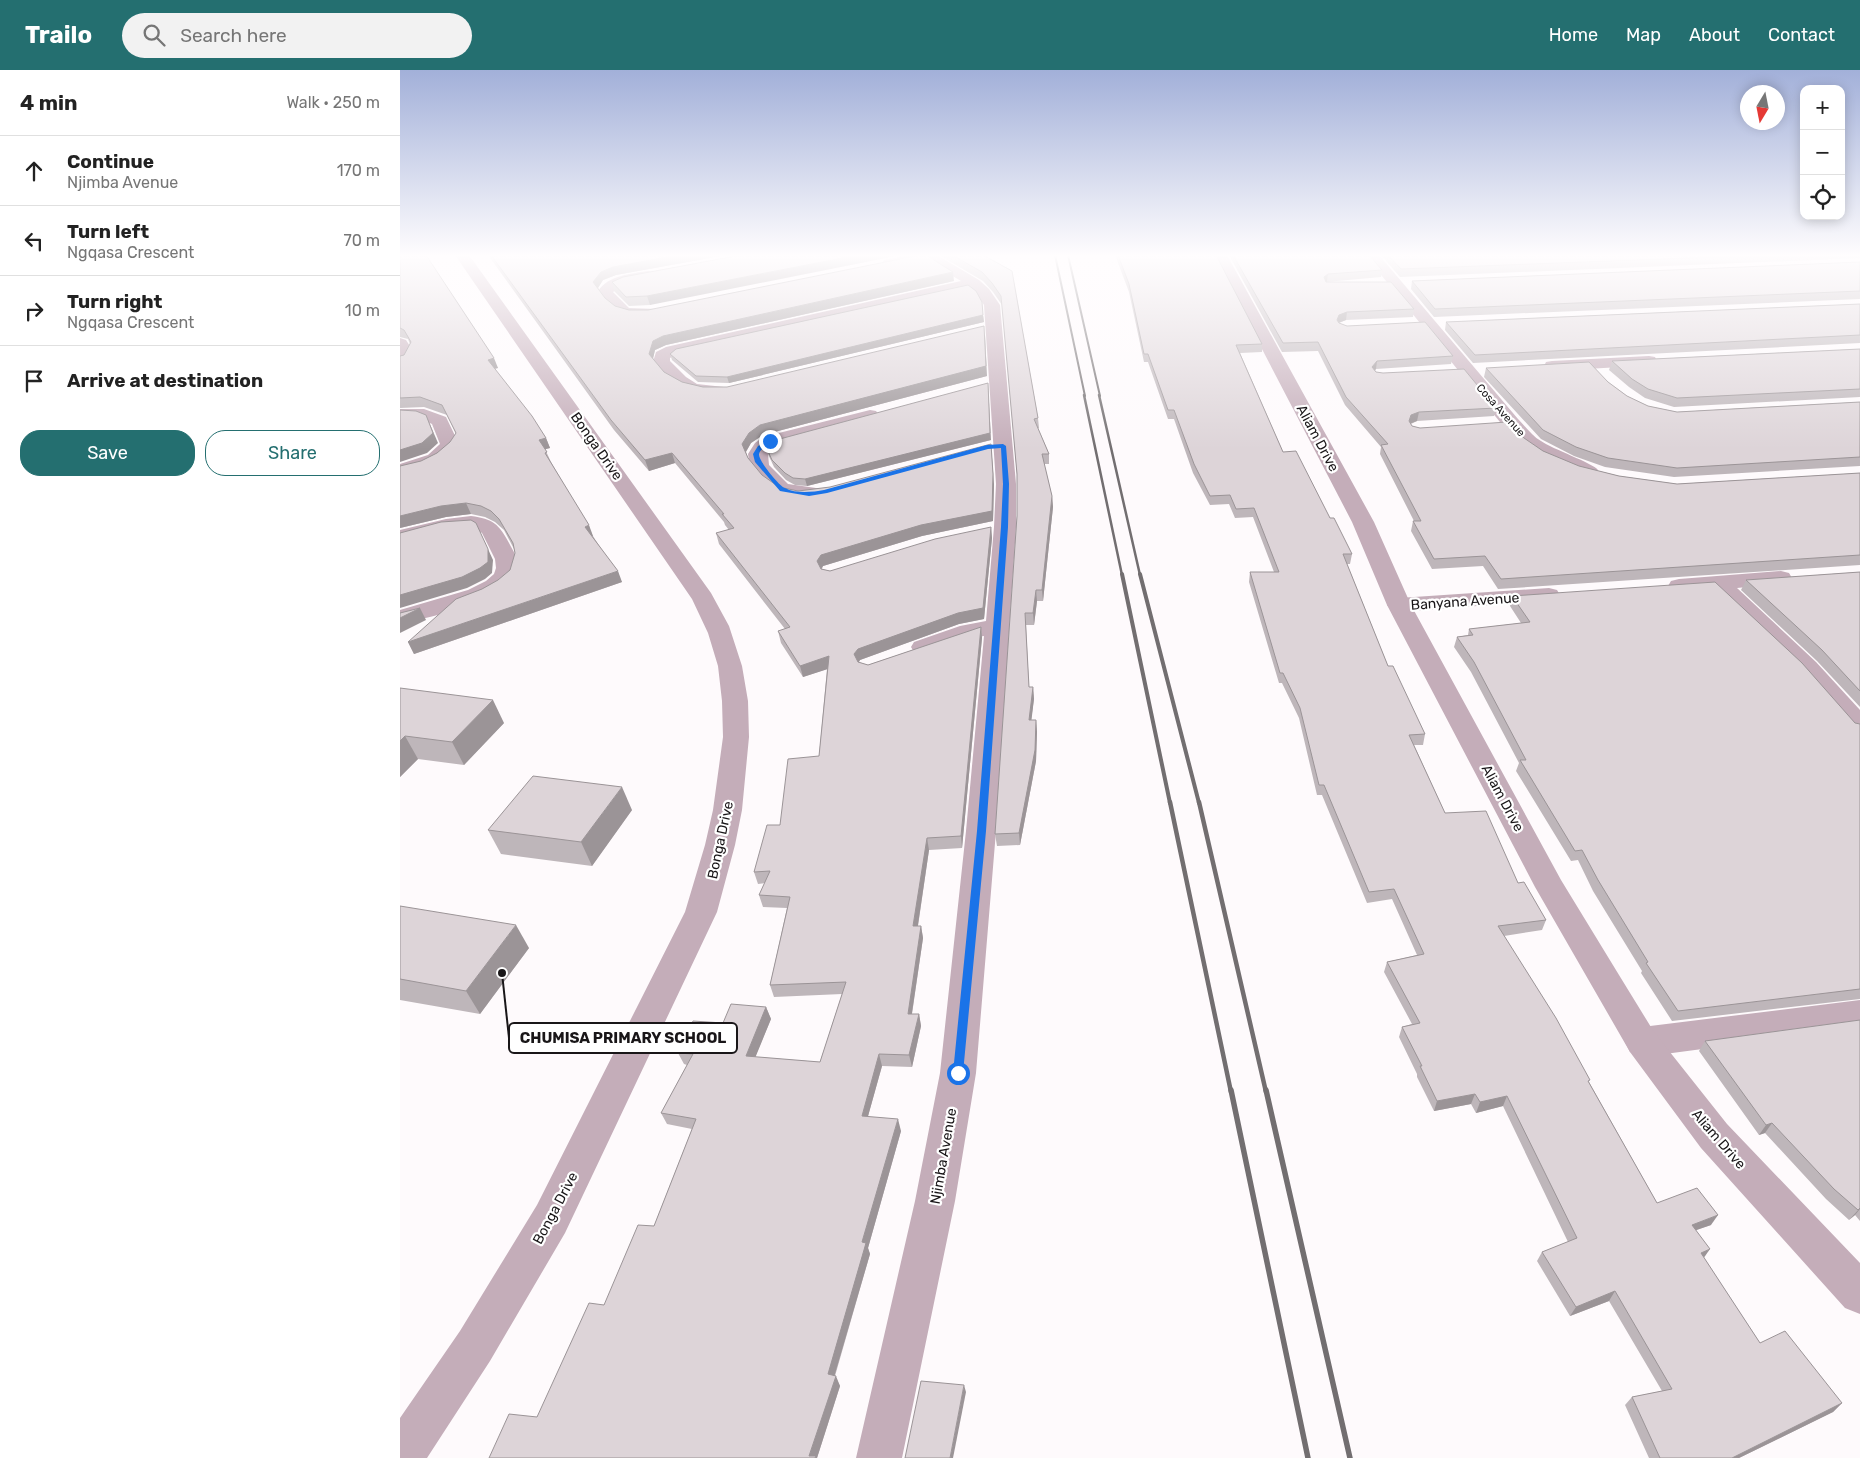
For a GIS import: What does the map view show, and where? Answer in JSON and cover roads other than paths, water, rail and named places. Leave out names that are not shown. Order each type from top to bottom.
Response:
[{"type":"street","name":"Bonga Drive","points":[[400,1458],[475,1346],[551,1219],[701,912],[718,859],[735,756],[736,711],[732,675],[721,635],[708,606],[692,580],[508,320]]},
{"type":"street","points":[[738,388],[703,391],[689,389],[661,362],[662,356],[679,349],[812,320]]},
{"type":"street","name":"Njimba Avenue","points":[[879,1458],[935,1202],[958,1073],[981,831],[996,627],[993,529],[1006,484],[995,446],[988,383],[986,320]]},
{"type":"street","name":"Aliam Drive","points":[[1255,320],[1363,522],[1399,605],[1573,928],[1642,1042],[1714,1136],[1860,1292]]},
{"type":"street","name":"Cosa Avenue","points":[[1416,320],[1467,370],[1511,423],[1533,444],[1568,463],[1603,474]]},
{"type":"street","points":[[1419,323],[1446,322]]},
{"type":"street","points":[[400,343],[405,351],[400,360]]},
{"type":"street","points":[[1534,367],[1661,360]]},
{"type":"street","points":[[1591,364],[1609,382]]},
{"type":"street","points":[[1467,370],[1486,369]]},
{"type":"street","name":"Cosa Avenue","points":[[1448,372],[1467,370]]},
{"type":"street","points":[[834,490],[809,494],[782,490],[757,461],[756,454],[760,448],[770,441],[884,411]]},
{"type":"street","points":[[400,414],[424,414],[440,421],[450,444],[444,453],[429,462],[400,470]]},
{"type":"street","points":[[1492,424],[1511,423]]},
{"type":"street","points":[[400,537],[450,524],[473,522],[483,524],[493,534],[508,562],[508,571],[502,579],[488,590],[400,617]]},
{"type":"street","points":[[1663,587],[1803,577]]},
{"type":"street","points":[[1718,583],[1807,667],[1860,726]]},
{"type":"street","name":"Banyana Avenue","points":[[1399,605],[1573,593]]},
{"type":"street","points":[[905,654],[968,631],[996,627]]},
{"type":"street","points":[[1642,1042],[1860,1014]]},
{"type":"railway","points":[[1069,320],[1085,396]]},
{"type":"railway","points":[[1083,320],[1100,396]]},
{"type":"railway","points":[[1084,395],[1122,575]]},
{"type":"railway","points":[[1099,395],[1140,575]]},
{"type":"railway","points":[[1122,574],[1170,803]]},
{"type":"railway","points":[[1140,574],[1199,803]]},
{"type":"railway","points":[[1170,802],[1231,1092]]},
{"type":"railway","points":[[1199,802],[1266,1092]]},
{"type":"railway","points":[[1231,1090],[1308,1458]]},
{"type":"railway","points":[[1266,1090],[1350,1458]]},
{"type":"place","name":"CHUMISA PRIMARY SCHOOL","points":[[502,973]]}]
